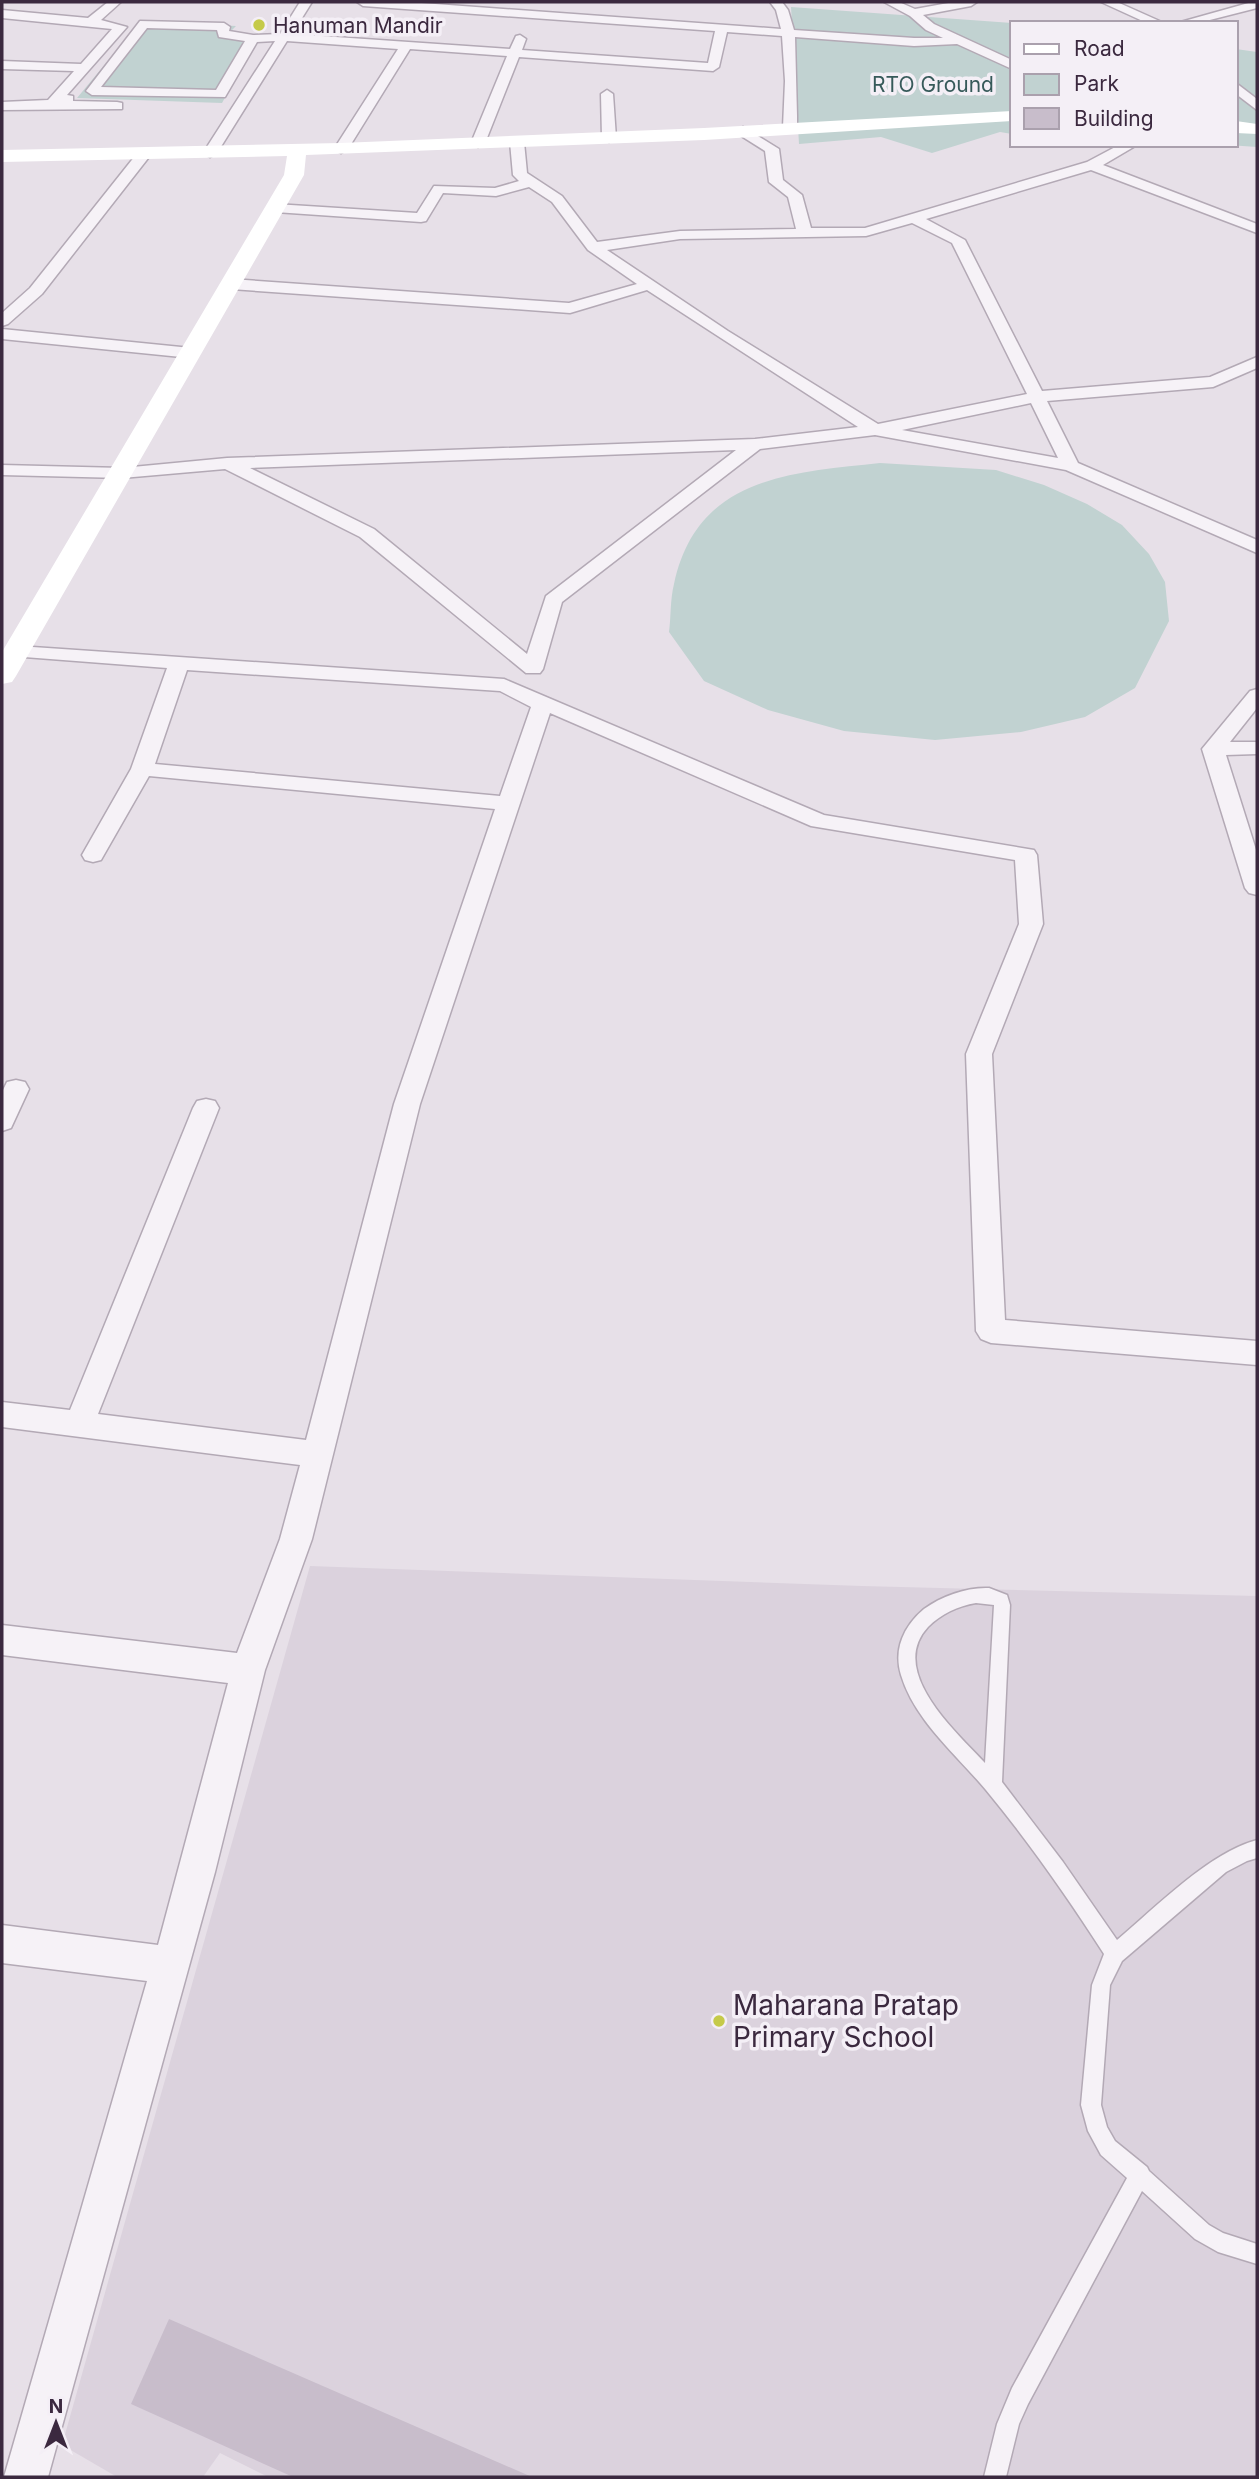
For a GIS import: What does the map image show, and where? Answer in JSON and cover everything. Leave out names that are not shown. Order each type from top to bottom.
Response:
[{"type":"street","points":[[91,22],[115,2]]},
{"type":"street","points":[[210,153],[306,2]]},
{"type":"street","points":[[363,2],[914,42],[956,41]]},
{"type":"street","points":[[478,143],[513,53],[538,2]]},
{"type":"street","points":[[776,2],[783,9],[787,32],[793,94],[790,127]]},
{"type":"street","points":[[890,2],[914,13],[930,27],[956,41],[1010,64]]},
{"type":"street","points":[[914,13],[971,2]]},
{"type":"street","points":[[1107,2],[1153,21]]},
{"type":"street","points":[[1191,21],[1257,4]]},
{"type":"street","points":[[2,14],[121,27],[224,27],[223,34],[253,39],[284,37],[713,67],[722,28]]},
{"type":"street","points":[[92,91],[144,25]]},
{"type":"street","points":[[52,104],[121,27]]},
{"type":"street","points":[[219,94],[253,39]]},
{"type":"street","points":[[341,149],[405,47]]},
{"type":"street","points":[[2,65],[84,68]]},
{"type":"street","points":[[1238,89],[1257,106]]},
{"type":"street","points":[[52,104],[92,91],[219,94],[239,108]]},
{"type":"street","points":[[607,94],[609,138]]},
{"type":"street","points":[[2,106],[52,104],[239,108]]},
{"type":"street","points":[[2,156],[296,151],[609,138],[1010,116]]},
{"type":"street","points":[[1238,127],[1257,129]]},
{"type":"street","points":[[743,131],[772,149],[776,182],[795,195],[805,235]]},
{"type":"street","points":[[517,142],[520,175],[557,199],[593,247],[875,430],[1071,466],[1257,547]]},
{"type":"street","points":[[593,247],[680,235],[866,232],[1092,165],[1126,147]]},
{"type":"street","points":[[8,665],[294,175],[296,151]]},
{"type":"street","points":[[2,321],[37,291],[144,154]]},
{"type":"street","points":[[1092,165],[1257,229]]},
{"type":"street","points":[[275,208],[421,218],[439,189],[496,192],[531,182]]},
{"type":"street","points":[[913,218],[958,240],[1071,466]]},
{"type":"street","points":[[231,284],[570,308],[649,285]]},
{"type":"street","points":[[2,334],[191,353]]},
{"type":"street","points":[[2,470],[122,473],[227,463],[755,444],[875,430],[1037,397],[1213,382],[1257,362]]},
{"type":"street","points":[[227,463],[367,533],[533,669],[552,600],[755,444]]},
{"type":"street","points":[[8,665],[179,663],[504,685],[819,821],[1026,855],[1031,924],[979,1054],[991,1331],[1257,1353]]},
{"type":"street","points":[[93,855],[142,769],[179,663]]},
{"type":"street","points":[[26,2477],[197,1872],[248,1670],[296,1539],[407,1104],[542,705],[504,685]]},
{"type":"street","points":[[1213,750],[1257,695]]},
{"type":"street","points":[[1213,750],[1257,748]]},
{"type":"street","points":[[1213,750],[1257,885]]},
{"type":"street","points":[[142,769],[509,804]]},
{"type":"street","points":[[2,1121],[16,1089]]},
{"type":"street","points":[[79,1424],[206,1108]]},
{"type":"street","points":[[2,1414],[318,1454]]},
{"type":"street","points":[[2,1640],[248,1670]]},
{"type":"street","points":[[2,1944],[170,1965]]},
{"type":"lane","points":[[993,1785],[1002,1600],[989,1595],[971,1596],[948,1603],[915,1629],[908,1643],[906,1657],[922,1703],[993,1785],[1089,1913],[1115,1954]]},
{"type":"lane","points":[[1257,1849],[1243,1853],[1220,1866],[1115,1954],[1101,1985],[1091,2105],[1093,2119],[1102,2140],[1202,2232],[1218,2242],[1257,2254]]},
{"type":"lane","points":[[995,2477],[1008,2424],[1020,2396],[1140,2174]]},
{"type":"shaded area","name":"Maharana Pratap Primary School","points":[[310,1566],[862,1586],[1257,1596],[1257,2477],[268,2477],[220,2453],[203,2477],[117,2477],[62,2445]]},
{"type":"green space","name":"RTO Ground","points":[[791,7],[1010,23],[1010,134],[1000,132],[932,153],[881,137],[799,144]]},
{"type":"green space","points":[[141,21],[236,26],[229,33],[257,40],[222,103],[77,98]]},
{"type":"green space","points":[[1238,49],[1257,52],[1257,147],[1238,146]]},
{"type":"green space","points":[[880,463],[996,470],[1044,485],[1087,504],[1122,525],[1149,554],[1165,582],[1169,621],[1135,688],[1085,717],[1021,732],[935,740],[844,731],[768,710],[704,681],[669,632],[674,584],[686,548],[703,521],[725,501],[751,487],[780,477]]},
{"type":"building","points":[[169,2319],[532,2477],[293,2477],[131,2404]]},
{"type":"place","name":"Hanuman Mandir","points":[[259,25]]},
{"type":"place","name":"Maharana Pratap Primary School","points":[[719,2021]]}]
